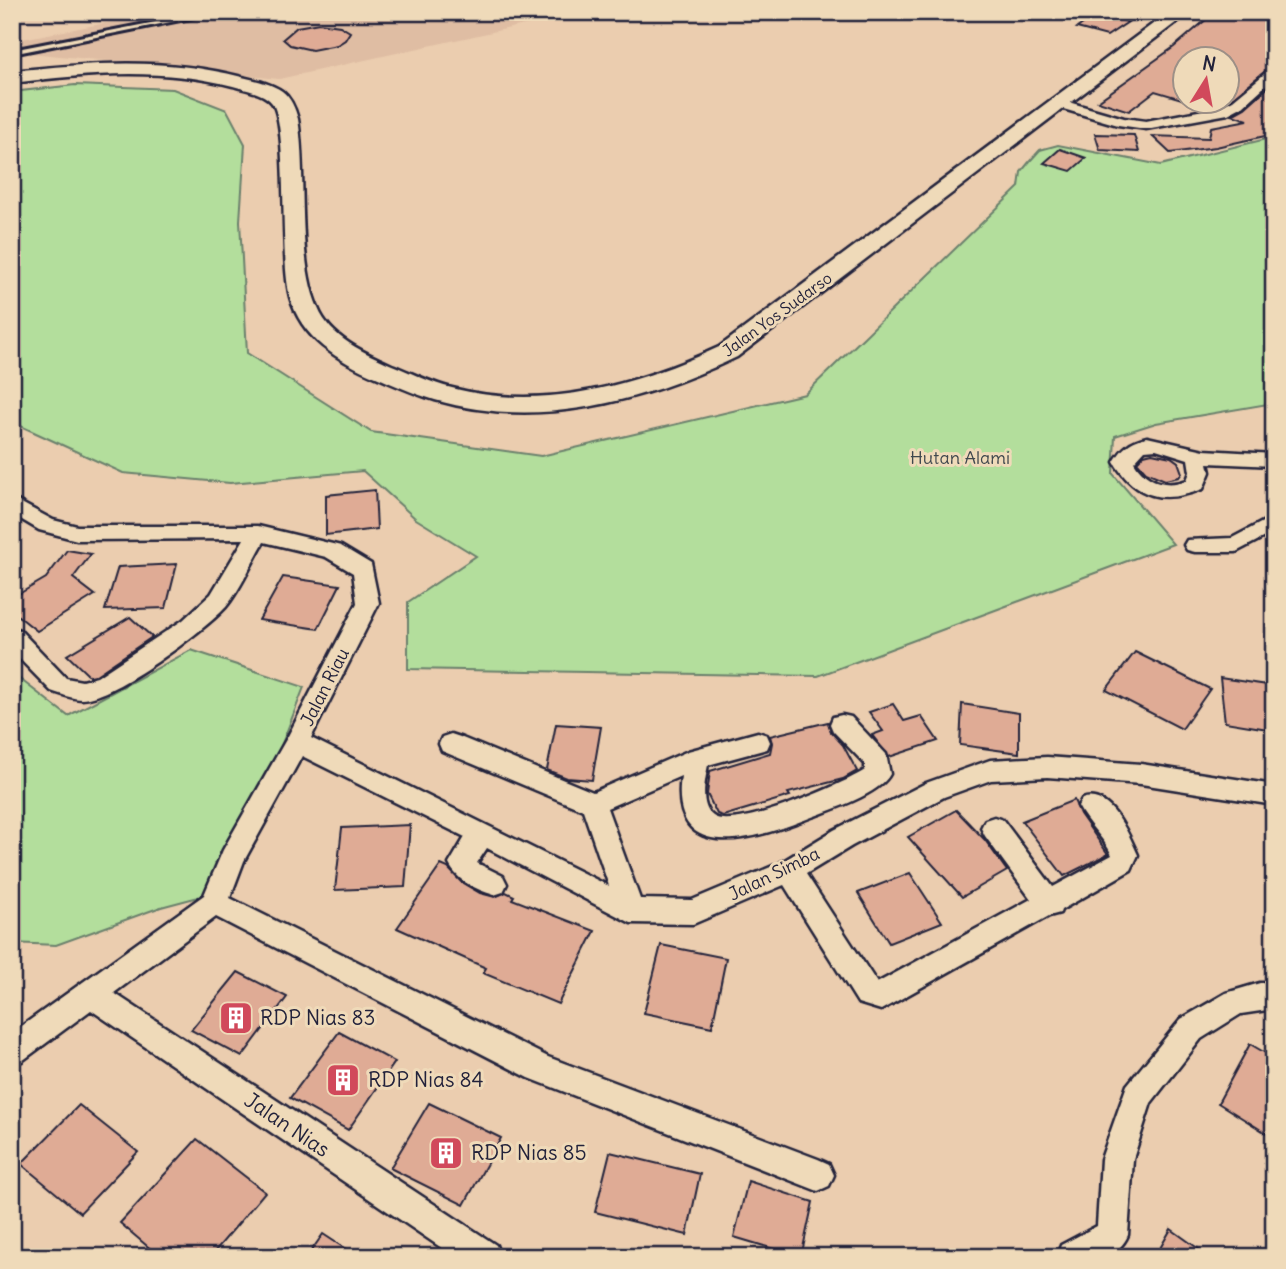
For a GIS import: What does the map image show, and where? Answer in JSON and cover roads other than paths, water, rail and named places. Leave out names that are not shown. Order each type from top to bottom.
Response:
[{"type":"main road","name":"Jalan Yos Sudarso","points":[[12,77],[117,66],[150,66],[209,73],[262,89],[280,99],[289,121],[295,241],[302,297],[315,325],[338,347],[363,362],[448,396],[502,403],[550,402],[608,396],[666,379],[728,352],[1181,12]]},
{"type":"street","points":[[1058,103],[1123,122],[1158,123],[1223,111],[1238,103],[1274,70]]},
{"type":"street","points":[[1197,455],[1274,460]]},
{"type":"street","name":"Jalan Riau","points":[[12,505],[46,525],[77,533],[258,533],[333,551],[363,569],[368,603],[232,858],[214,903]]},
{"type":"street","points":[[1195,545],[1236,545],[1274,523]]},
{"type":"street","points":[[12,636],[59,685],[82,690],[105,683],[191,625],[219,600],[258,533]]},
{"type":"street","points":[[697,758],[691,795],[700,821],[706,827],[719,831],[745,829],[820,802],[878,774],[877,761],[842,724]]},
{"type":"street","name":"Jalan Simba","points":[[296,742],[482,833],[631,911],[693,912],[789,871],[844,838],[935,790],[990,771],[1047,767],[1141,774],[1274,795]]},
{"type":"street","points":[[452,744],[593,803],[697,758],[758,742]]},
{"type":"street","points":[[593,803],[631,911]]},
{"type":"street","points":[[789,871],[868,994],[877,997],[1111,871],[1122,862],[1125,855],[1115,833],[1091,806]]},
{"type":"street","points":[[994,828],[1049,905]]},
{"type":"street","points":[[482,833],[462,864],[468,872],[494,884]]},
{"type":"street","points":[[12,1051],[214,903],[539,1068],[818,1175]]},
{"type":"street","name":"Jalan Nias","points":[[90,993],[484,1257]]},
{"type":"street","points":[[1073,1257],[1112,1235],[1117,1159],[1138,1095],[1191,1030],[1209,1016],[1236,1002],[1274,996]]},
{"type":"lane","points":[[12,52],[217,12]]},
{"type":"lane","points":[[974,12],[1014,12]]},
{"type":"place","name":"RDP Nias 83","points":[[236,1018]]},
{"type":"place","name":"RDP Nias 84","points":[[343,1080]]},
{"type":"place","name":"RDP Nias 85","points":[[446,1153]]},
{"type":"park label","name":"Hutan Alami","points":[[960,458]]}]
